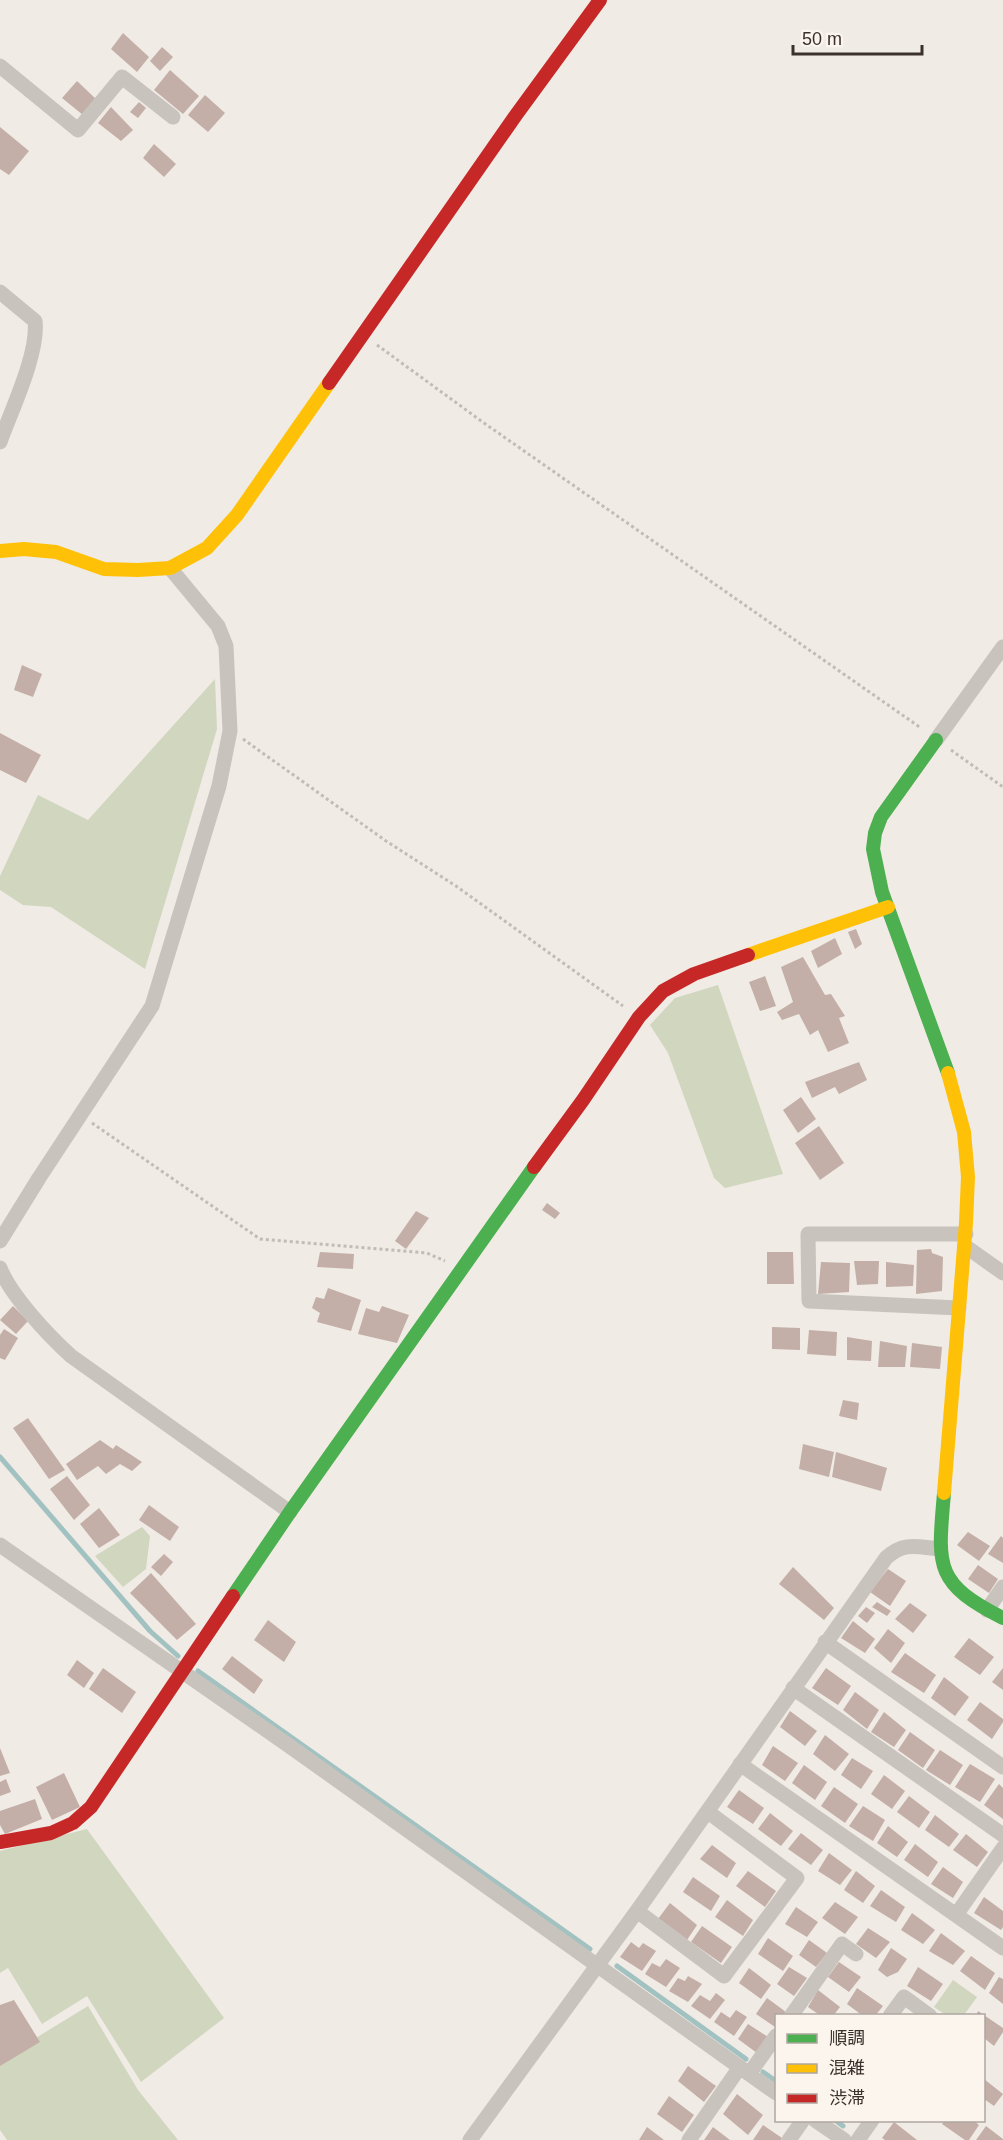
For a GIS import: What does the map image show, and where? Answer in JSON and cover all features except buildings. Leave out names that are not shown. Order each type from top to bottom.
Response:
[{"type":"street","points":[[0,551],[24,549],[56,552],[104,568],[138,570],[170,568],[207,548],[257,488],[516,115],[600,0]]},
{"type":"street","points":[[0,66],[78,130],[122,77],[173,117]]},
{"type":"street","points":[[0,292],[35,321],[37,332],[0,442]]},
{"type":"street","points":[[0,1241],[152,1005],[219,786],[230,730],[226,646],[218,626],[170,568]]},
{"type":"street","points":[[1003,647],[881,817],[873,844],[874,860],[888,907],[960,1111],[968,1163],[953,1410],[940,1549],[943,1570],[950,1582],[963,1594],[1003,1618]]},
{"type":"street","points":[[0,1842],[51,1833],[73,1823],[91,1807],[290,1512],[590,1091],[639,1017],[663,990],[694,974],[888,907]]},
{"type":"street","points":[[959,1308],[809,1301],[808,1234],[965,1240],[1003,1273]]},
{"type":"street","points":[[0,1268],[18,1297],[71,1356],[290,1512]]},
{"type":"street","points":[[0,1545],[317,1765],[775,2092]]},
{"type":"street","points":[[470,2140],[708,1812],[886,1558],[894,1550],[906,1545],[940,1549]]},
{"type":"street","points":[[987,1610],[1003,1587]]},
{"type":"street","points":[[825,1642],[1003,1767]]},
{"type":"street","points":[[793,1688],[1003,1835]]},
{"type":"street","points":[[740,1764],[1003,1948]]},
{"type":"street","points":[[637,1911],[724,1976],[797,1878],[708,1812]]},
{"type":"street","points":[[956,1915],[1003,1848]]},
{"type":"street","points":[[792,2014],[842,1944],[856,1954]]},
{"type":"street","points":[[891,2014],[904,1997],[927,2014]]},
{"type":"street","points":[[689,2140],[745,2070],[775,2038]]},
{"type":"street","points":[[789,2140],[802,2122]]},
{"type":"street","points":[[817,2122],[844,2140]]},
{"type":"street","points":[[858,2140],[871,2122]]},
{"type":"path","points":[[363,336],[1003,787]]},
{"type":"path","points":[[230,730],[258,747],[386,841],[456,886],[639,1017]]},
{"type":"path","points":[[81,1115],[260,1239],[427,1253],[439,1257],[460,1272]]},
{"type":"green space","points":[[215,679],[217,729],[145,969],[51,907],[23,905],[0,890],[0,876],[38,795],[88,820]]},
{"type":"green space","points":[[718,985],[783,1174],[725,1188],[714,1178],[668,1053],[650,1025],[675,998]]},
{"type":"green space","points":[[142,1527],[150,1536],[146,1569],[123,1587],[95,1556]]},
{"type":"green space","points":[[87,1829],[224,2018],[141,2082],[87,1996],[42,2024],[8,1968],[0,1973],[0,1851]]},
{"type":"green space","points":[[953,1980],[977,1997],[965,2014],[944,2014],[934,2007]]},
{"type":"green space","points":[[88,2006],[138,2090],[178,2140],[7,2140],[0,2130],[0,2060]]},
{"type":"waterway","points":[[0,1457],[150,1631],[178,1656]]},
{"type":"waterway","points":[[198,1671],[590,1949]]},
{"type":"waterway","points":[[617,1966],[746,2059]]},
{"type":"waterway","points":[[763,2072],[775,2080]]},
{"type":"waterway","points":[[838,2122],[843,2126]]},
{"type":"traffic: fast","points":[[936,740],[881,817],[875,833],[873,849],[882,892],[948,1073]]},
{"type":"traffic: fast","points":[[233,1596],[534,1167]]},
{"type":"traffic: fast","points":[[944,1493],[941,1538],[945,1569],[952,1582],[963,1594],[1003,1618]]},
{"type":"traffic: slow","points":[[0,551],[24,549],[56,552],[104,569],[170,568],[207,548],[237,515],[329,383]]},
{"type":"traffic: slow","points":[[748,955],[888,907]]},
{"type":"traffic: slow","points":[[944,1493],[968,1177],[964,1132],[948,1073]]},
{"type":"traffic: jam","points":[[329,383],[516,115],[600,0]]},
{"type":"traffic: jam","points":[[534,1167],[639,1017],[663,991],[694,974],[748,955]]},
{"type":"traffic: jam","points":[[0,1842],[51,1833],[73,1823],[91,1807],[233,1596]]}]
